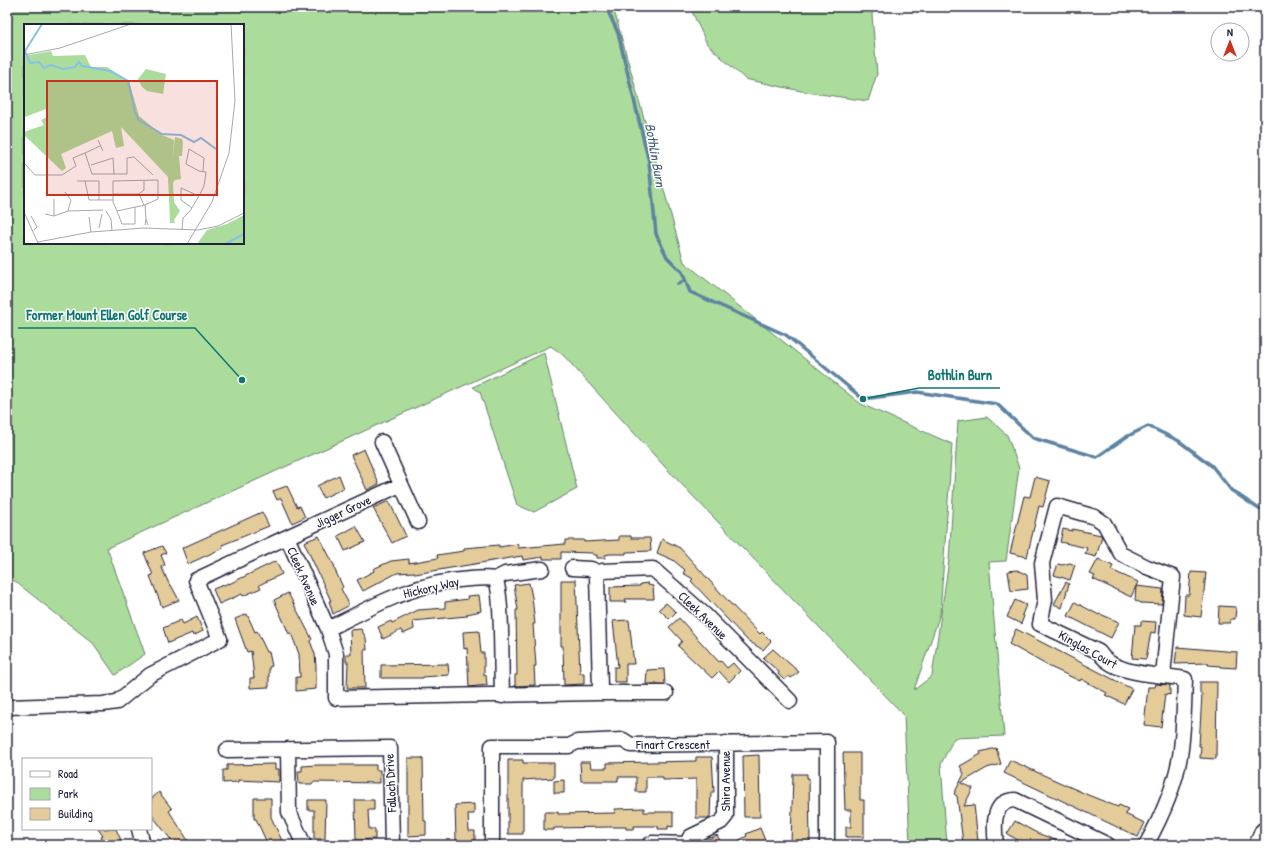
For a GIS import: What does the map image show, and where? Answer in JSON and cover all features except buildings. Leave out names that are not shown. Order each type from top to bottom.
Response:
[{"type":"highway","points":[[1260,845],[1265,833]]},
{"type":"street","points":[[382,442],[400,485],[418,522]]},
{"type":"street","name":"Jigger Grove","points":[[286,537],[400,485]]},
{"type":"street","name":"Kinglas Court","points":[[1146,845],[1161,816],[1174,782],[1180,756],[1186,679],[1163,675],[1135,674],[1103,659],[1099,652],[1040,624],[1045,600],[1042,563],[1057,506],[1095,517],[1104,523],[1120,554],[1173,577],[1163,675]]},
{"type":"street","name":"Cleek Avenue","points":[[7,707],[103,704],[116,702],[150,675],[220,639],[196,580],[286,537],[328,629],[336,654],[336,698],[666,693]]},
{"type":"street","name":"Cleek Avenue","points":[[572,568],[591,569],[600,573],[602,571],[653,569],[704,614],[790,701]]},
{"type":"street","name":"Hickory Way","points":[[328,629],[401,593],[427,585],[460,580],[495,579],[505,574],[542,569]]},
{"type":"street","points":[[597,694],[600,688],[597,576],[600,573]]},
{"type":"street","points":[[495,579],[498,583],[502,696]]},
{"type":"street","name":"Finart Crescent","points":[[492,845],[492,746],[570,746],[577,742],[622,740],[631,745],[827,742],[827,845]]},
{"type":"street","name":"Shira Avenue","points":[[687,844],[690,837],[721,822],[726,816],[726,743]]},
{"type":"street","name":"Falloch Drive","points":[[227,750],[390,748],[392,845]]},
{"type":"street","points":[[288,749],[289,812],[304,845]]},
{"type":"street","points":[[996,845],[994,823],[1002,804],[1009,800],[1015,800],[1108,845]]},
{"type":"street","points":[[139,830],[143,845]]},
{"type":"street","points":[[649,845],[652,843],[687,844]]},
{"type":"green space","points":[[7,7],[613,7],[684,262],[861,404],[952,444],[940,614],[914,690],[932,676],[949,560],[958,421],[987,417],[1007,435],[1019,468],[1006,561],[989,562],[1004,736],[954,738],[941,764],[947,845],[910,845],[904,715],[665,467],[563,355],[551,346],[107,548],[145,654],[115,675],[93,643],[7,575]]},
{"type":"green space","points":[[690,7],[874,7],[872,15],[877,74],[868,101],[806,92],[745,79],[707,44]]},
{"type":"green space","points":[[544,353],[577,489],[534,512],[517,505],[480,392],[473,387]]},
{"type":"waterway","name":"Bothlin Burn","points":[[606,7],[618,33],[649,162],[656,234],[667,257],[682,272],[690,292],[786,335],[863,399],[917,392],[997,404],[1033,438],[1097,457],[1126,437],[1148,426],[1179,441],[1212,466],[1231,490],[1259,509]]},
{"type":"waterway","points":[[678,284],[685,280]]},
{"type":"place","name":"Former Mount Ellen Golf Course","points":[[242,380]]},
{"type":"place","name":"Bothlin Burn","points":[[863,399]]}]
